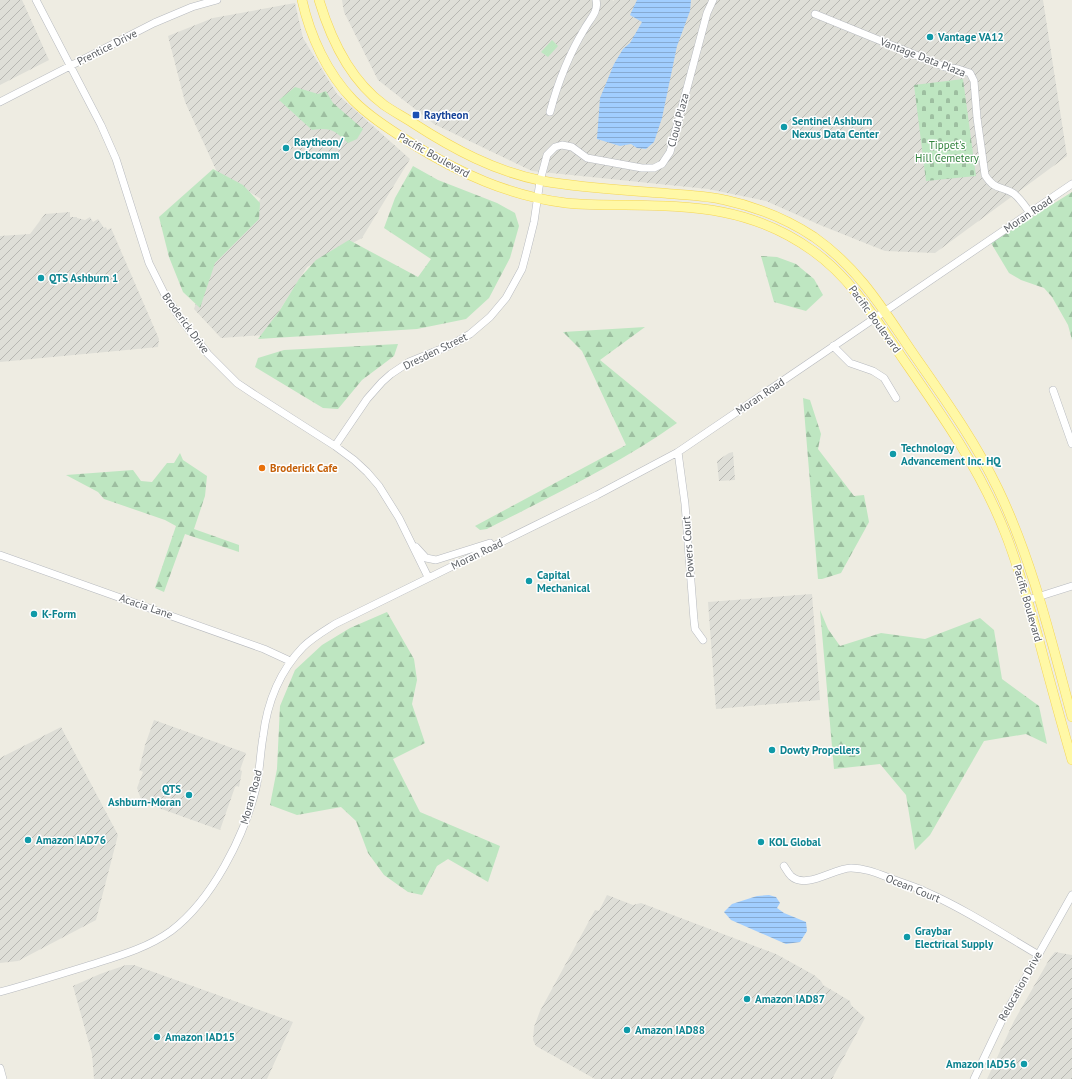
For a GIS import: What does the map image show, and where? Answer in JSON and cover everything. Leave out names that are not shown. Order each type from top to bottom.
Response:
[{"type":"main road","name":"Pacific Boulevard","points":[[302,0],[310,29],[331,71],[353,99],[386,127],[460,171],[510,191],[537,199],[568,203],[689,206],[753,219],[783,232],[802,243],[820,256],[851,285],[952,429],[981,480],[1006,534],[1028,600],[1072,760]]},
{"type":"main road","name":"Pacific Boulevard","points":[[319,0],[329,29],[343,57],[358,79],[383,104],[439,139],[480,161],[540,181],[567,185],[715,198],[751,207],[765,212],[804,231],[827,247],[857,274],[886,311],[970,437],[988,468],[1007,507],[1027,558],[1072,717]]},
{"type":"street","name":"Broderick Drive","points":[[36,0],[101,125],[116,159],[142,244],[156,279],[180,318],[208,354],[237,383],[255,396],[335,446],[354,460],[379,486],[399,518],[428,577]]},
{"type":"street","name":"Prentice Drive","points":[[0,102],[166,18],[206,2],[217,0]]},
{"type":"street","points":[[550,112],[560,77],[578,39],[597,10],[596,0]]},
{"type":"street","name":"Cloud Plaza","points":[[540,181],[547,155],[555,147],[562,145],[572,147],[587,158],[642,168],[654,168],[662,164],[670,152],[708,12],[713,0]]},
{"type":"street","name":"Vantage Data Plaza","points":[[815,14],[945,67],[970,73],[974,81],[985,175],[996,187],[1014,194],[1030,212]]},
{"type":"street","name":"Dresden Street","points":[[335,446],[367,399],[391,374],[409,362],[451,345],[470,334],[490,317],[502,303],[522,269],[530,240],[540,181]]},
{"type":"street","name":"Moran Road","points":[[0,992],[111,959],[143,947],[158,940],[171,931],[197,907],[218,876],[246,820],[260,770],[263,736],[268,708],[278,682],[290,661],[304,646],[335,624],[597,495],[678,452],[1072,184]]},
{"type":"street","points":[[833,346],[850,363],[873,371],[884,378],[896,398]]},
{"type":"street","points":[[1053,390],[1072,444]]},
{"type":"street","name":"Powers Court","points":[[678,452],[685,504],[695,630],[703,640]]},
{"type":"street","points":[[411,542],[426,558],[439,560],[517,534]]},
{"type":"street","name":"Acacia Lane","points":[[0,555],[264,648],[290,661]]},
{"type":"street","points":[[1028,600],[1072,586]]},
{"type":"street","name":"Ocean Court","points":[[784,866],[791,877],[806,880],[824,877],[837,870],[850,868],[866,869],[925,892],[956,907],[1037,954]]},
{"type":"street","name":"Relocation Drive","points":[[974,1079],[992,1038],[1037,954],[1072,895]]},
{"type":"street","points":[[0,1068],[3,1079]]},
{"type":"shaded area","points":[[0,0],[22,0],[49,60],[0,85]]},
{"type":"shaded area","points":[[342,0],[1043,0],[1067,156],[935,253],[885,251],[820,225],[766,201],[708,189],[532,171],[434,124],[378,80],[344,12]]},
{"type":"shaded area","points":[[295,3],[303,38],[337,94],[410,159],[362,238],[307,267],[264,335],[221,338],[194,309],[210,263],[261,199],[217,172],[185,102],[168,36],[213,18]]},
{"type":"shaded area","points":[[70,212],[70,217],[77,217],[85,220],[90,217],[93,222],[98,219],[104,228],[106,227],[107,230],[111,228],[159,339],[158,347],[0,362],[0,236],[30,234],[45,214]]},
{"type":"shaded area","points":[[733,452],[735,480],[719,481],[717,461]]},
{"type":"shaded area","points":[[812,594],[820,700],[716,709],[708,602]]},
{"type":"shaded area","points":[[154,720],[246,753],[240,770],[242,771],[239,787],[235,787],[220,830],[142,802],[137,788],[143,772],[139,770],[145,745]]},
{"type":"shaded area","points":[[61,727],[118,835],[96,920],[18,961],[0,963],[0,758]]},
{"type":"shaded area","points":[[607,895],[633,905],[641,903],[776,954],[814,975],[823,985],[850,1001],[851,1005],[865,1018],[832,1079],[595,1079],[536,1046],[533,1040],[534,1027],[540,1011],[595,910],[599,911]]},
{"type":"shaded area","points":[[1055,952],[1072,955],[1072,1079],[987,1079],[1014,1021],[1050,958]]},
{"type":"shaded area","points":[[126,965],[134,965],[293,1022],[267,1079],[94,1079],[92,1054],[73,986],[100,974]]},
{"type":"green space","points":[[552,40],[558,46],[548,57],[541,52]]},
{"type":"green space","name":"Tippet's Hill Cemetery","points":[[963,79],[976,176],[926,181],[914,85]]},
{"type":"green space","points":[[295,87],[318,94],[326,91],[333,103],[363,129],[357,139],[348,143],[332,130],[312,130],[279,100]]},
{"type":"green space","points":[[413,166],[438,180],[497,203],[515,213],[519,226],[510,258],[489,298],[466,319],[417,329],[258,339],[280,310],[299,279],[316,260],[349,240],[418,277],[431,259],[384,228],[395,198]]},
{"type":"green space","points":[[213,169],[243,185],[260,203],[259,219],[215,263],[200,308],[183,292],[169,257],[159,217]]},
{"type":"green space","points":[[1072,192],[1072,340],[1068,325],[1052,297],[1044,288],[1021,280],[1009,273],[991,243]]},
{"type":"green space","points":[[761,256],[777,257],[796,264],[814,279],[823,295],[806,311],[774,302]]},
{"type":"green space","points":[[645,327],[600,360],[677,423],[608,466],[487,529],[480,530],[475,526],[626,445],[582,351],[563,332]]},
{"type":"green space","points":[[398,344],[394,356],[362,380],[338,409],[323,408],[255,367],[258,358],[284,350]]},
{"type":"green space","points":[[803,398],[810,400],[821,434],[818,449],[854,496],[864,495],[869,522],[841,573],[822,579],[818,579]]},
{"type":"green space","points":[[180,453],[183,460],[207,476],[205,496],[194,529],[239,545],[239,552],[185,534],[164,592],[155,588],[176,526],[165,520],[104,499],[98,492],[66,475],[133,470],[141,481],[152,482],[167,463],[174,463]]},
{"type":"green space","points":[[820,610],[828,629],[840,646],[881,633],[925,639],[980,618],[994,630],[1002,679],[1039,706],[1047,744],[1026,734],[984,741],[930,835],[915,850],[906,795],[880,764],[834,769]]},
{"type":"green space","points":[[387,612],[414,659],[417,680],[412,704],[425,743],[393,759],[420,812],[500,846],[488,882],[448,859],[437,866],[422,895],[408,892],[384,875],[368,853],[356,821],[341,807],[297,815],[270,805],[277,769],[280,706],[295,670],[322,645],[350,628]]},
{"type":"water","points":[[637,0],[691,0],[690,11],[677,46],[662,118],[654,142],[646,149],[637,148],[631,144],[620,146],[597,139],[600,98],[614,64],[623,49],[630,43],[642,22],[630,15]]},
{"type":"water","points":[[769,895],[776,897],[780,903],[777,908],[784,913],[806,922],[807,931],[800,942],[786,944],[731,920],[724,912],[732,904],[757,896]]},
{"type":"place","name":"Vantage VA12","points":[[930,37]]},
{"type":"place","name":"Raytheon","points":[[416,115]]},
{"type":"place","name":"Sentinel Ashburn Nexus Data Center","points":[[784,127]]},
{"type":"place","name":"Raytheon/ Orbcomm","points":[[286,148]]},
{"type":"place","name":"QTS Ashburn 1","points":[[41,278]]},
{"type":"place","name":"Technology Advancement Inc. HQ","points":[[893,454]]},
{"type":"place","name":"Broderick Cafe","points":[[262,468]]},
{"type":"place","name":"Capital Mechanical","points":[[529,581]]},
{"type":"place","name":"K-Form","points":[[34,614]]},
{"type":"place","name":"Dowty Propellers","points":[[772,750]]},
{"type":"place","name":"QTS Ashburn-Moran","points":[[189,795]]},
{"type":"place","name":"Amazon IAD76","points":[[28,840]]},
{"type":"place","name":"KOL Global","points":[[761,842]]},
{"type":"place","name":"Graybar Electrical Supply","points":[[907,937]]},
{"type":"place","name":"Amazon IAD87","points":[[747,999]]},
{"type":"place","name":"Amazon IAD88","points":[[627,1030]]},
{"type":"place","name":"Amazon IAD15","points":[[157,1037]]},
{"type":"place","name":"Amazon IAD56","points":[[1024,1064]]}]
